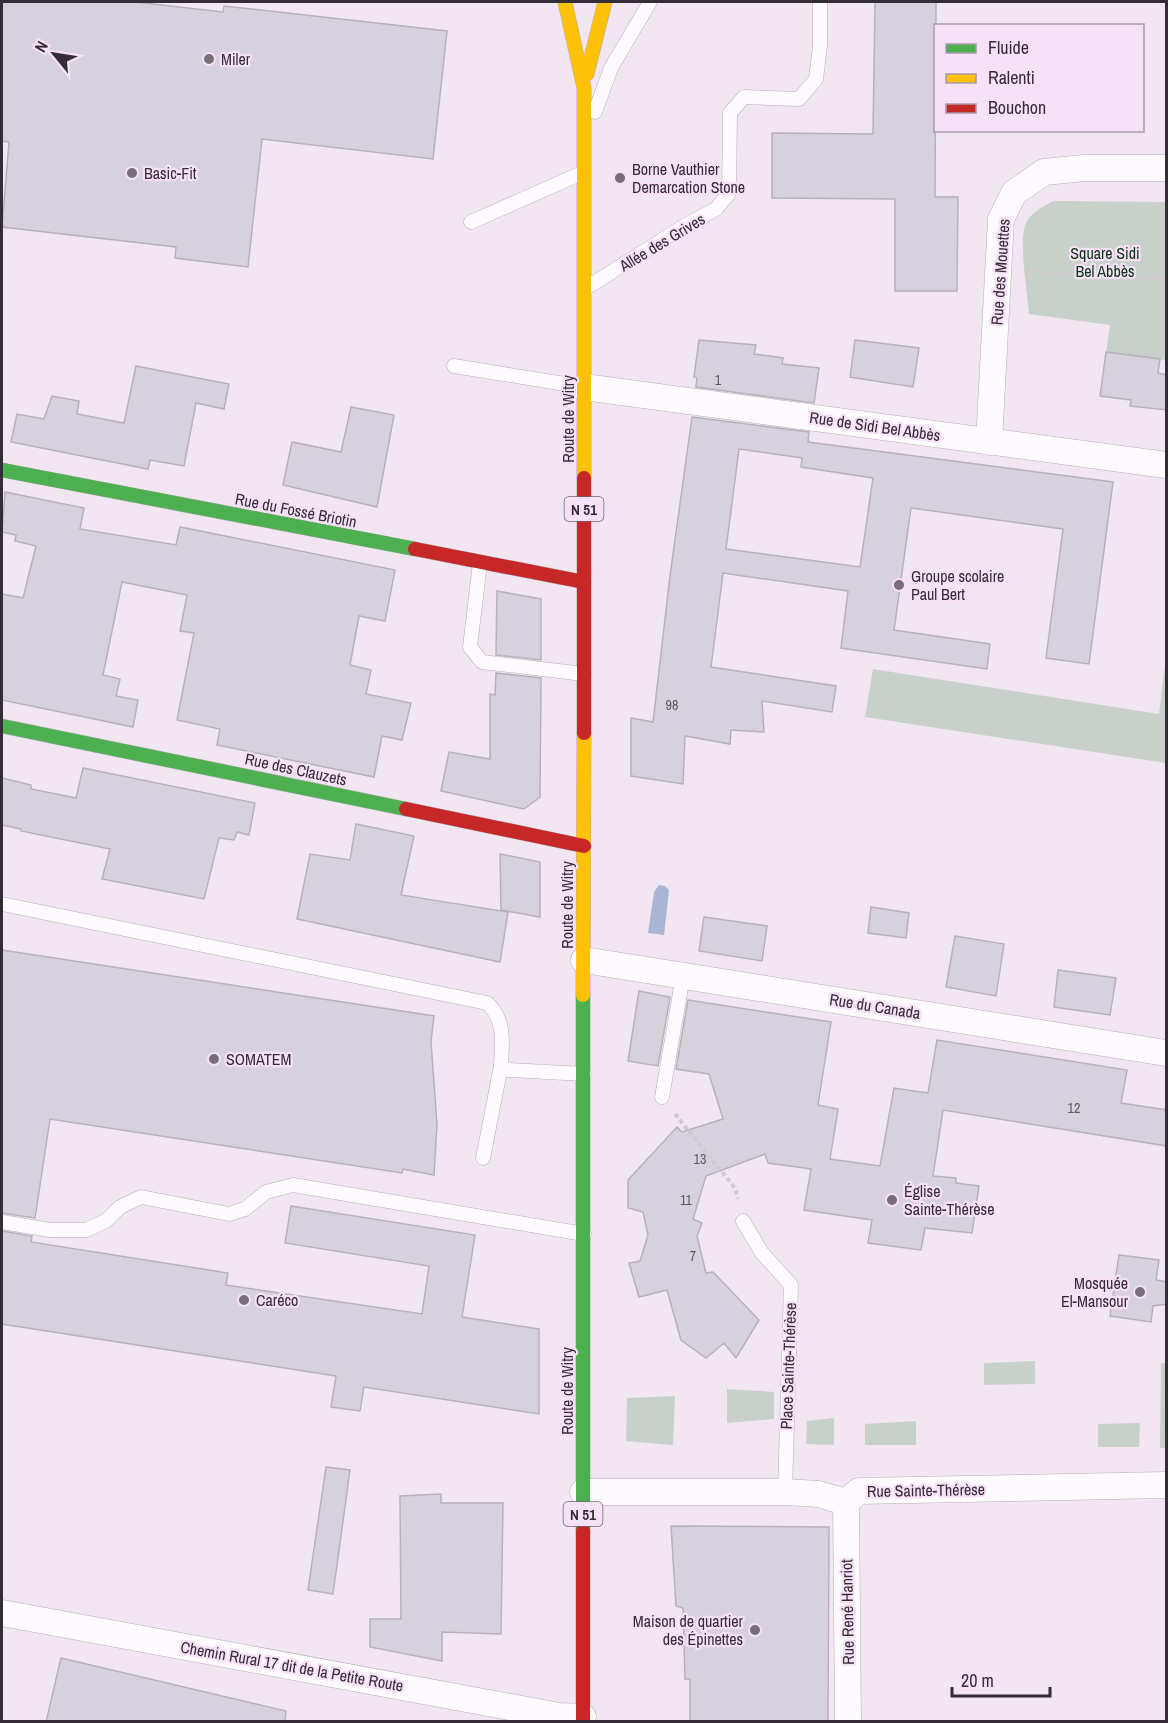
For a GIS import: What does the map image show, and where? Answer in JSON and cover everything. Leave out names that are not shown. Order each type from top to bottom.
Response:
[{"type":"main road","name":"Route de Witry","points":[[565,2],[572,24],[584,88],[583,1719]]},
{"type":"main road","name":"Route de Witry","points":[[584,88],[605,2]]},
{"type":"main road","name":"Rue du Fossé Briotin","points":[[2,470],[584,582]]},
{"type":"main road","name":"Rue des Clauzets","points":[[2,726],[584,846]]},
{"type":"street","name":"Rue des Mouettes","points":[[989,441],[1001,219],[1014,193],[1044,172],[1084,168],[1167,168]]},
{"type":"street","name":"Rue de Sidi Bel Abbès","points":[[584,387],[1167,465]]},
{"type":"street","name":"Rue du Canada","points":[[584,960],[1167,1053]]},
{"type":"street","name":"Rue Sainte-Thérèse","points":[[583,1492],[785,1492],[818,1494],[846,1502],[859,1491],[1167,1485]]},
{"type":"street","name":"Rue René Hanriot","points":[[846,1502],[848,1722]]},
{"type":"street","name":"Chemin Rural 17 dit de la Petite Route","points":[[2,1613],[583,1719]]},
{"type":"lane","points":[[584,139],[611,68],[650,2]]},
{"type":"lane","name":"Allée des Grives","points":[[584,290],[686,225],[716,209],[729,193],[730,113],[744,97],[799,99],[816,79],[820,46],[820,2]]},
{"type":"lane","points":[[471,222],[584,172]]},
{"type":"lane","points":[[454,366],[584,387]]},
{"type":"lane","points":[[480,562],[470,647],[482,662],[584,674]]},
{"type":"lane","points":[[2,904],[487,1004],[496,1011],[502,1023],[501,1066],[483,1158]]},
{"type":"lane","points":[[662,1097],[683,976]]},
{"type":"lane","points":[[501,1066],[509,1070],[584,1074]]},
{"type":"lane","points":[[2,1222],[50,1230],[86,1230],[106,1221],[120,1207],[141,1197],[229,1214],[245,1209],[266,1192],[293,1185],[584,1234]]},
{"type":"lane","name":"Place Sainte-Thérèse","points":[[743,1221],[762,1253],[791,1285],[785,1492]]},
{"type":"path","points":[[999,268],[1099,277],[1167,278]]},
{"type":"path","points":[[662,1097],[735,1188],[743,1221]]},
{"type":"green space","name":"Square Sidi Bel Abbès","points":[[1053,201],[1166,202],[1166,360],[1106,352],[1110,325],[1029,314],[1023,252],[1024,229],[1033,214]]},
{"type":"green space","points":[[1166,657],[1166,763],[865,717],[873,669],[1159,714]]},
{"type":"green space","points":[[1035,1361],[1035,1384],[984,1385],[984,1363]]},
{"type":"green space","points":[[1161,1363],[1166,1363],[1166,1448],[1160,1448]]},
{"type":"green space","points":[[727,1389],[774,1392],[774,1419],[727,1423]]},
{"type":"green space","points":[[675,1396],[673,1445],[626,1441],[627,1398]]},
{"type":"green space","points":[[834,1418],[834,1445],[806,1444],[807,1421]]},
{"type":"green space","points":[[916,1421],[916,1445],[865,1445],[865,1424]]},
{"type":"green space","points":[[1140,1423],[1139,1447],[1098,1447],[1098,1424]]},
{"type":"water","points":[[659,885],[669,890],[664,935],[648,933],[654,892]]},
{"type":"building","name":"Miler","points":[[2,2],[135,2],[223,12],[224,6],[447,31],[433,159],[262,139],[248,267],[175,258],[176,247],[2,227],[9,142],[2,141]]},
{"type":"building","points":[[875,2],[936,2],[936,24],[934,24],[935,197],[958,197],[957,291],[895,291],[895,199],[772,198],[772,133],[873,134]]},
{"type":"building","points":[[699,340],[756,345],[754,354],[783,358],[782,364],[819,368],[814,403],[696,387],[697,378],[694,377]]},
{"type":"building","points":[[855,340],[919,348],[913,387],[850,377]]},
{"type":"building","points":[[1106,352],[1160,359],[1158,373],[1167,375],[1167,410],[1130,406],[1131,400],[1100,396]]},
{"type":"building","points":[[136,366],[229,384],[224,409],[196,403],[184,466],[150,460],[148,469],[11,442],[17,414],[44,419],[52,396],[79,401],[77,414],[124,423]]},
{"type":"building","points":[[351,407],[394,415],[377,507],[283,485],[292,442],[341,452]]},
{"type":"building","points":[[692,417],[809,432],[808,442],[1113,482],[1089,664],[1046,658],[1063,529],[911,508],[894,630],[990,644],[987,669],[841,648],[848,591],[723,573],[711,667],[836,686],[832,712],[762,701],[764,732],[731,730],[730,744],[685,736],[683,784],[631,776],[631,718],[653,722]],"holes":[[[739,449],[802,458],[801,467],[873,478],[860,567],[726,549]]]},
{"type":"building","points":[[5,492],[84,508],[80,529],[176,545],[180,527],[395,570],[385,621],[359,616],[350,665],[371,670],[366,694],[411,703],[402,740],[382,736],[374,777],[217,745],[220,729],[177,720],[194,633],[180,631],[187,595],[122,582],[103,675],[120,679],[116,696],[138,700],[133,727],[2,700],[2,594],[23,598],[36,546],[15,541],[16,535],[2,532]]},
{"type":"building","points":[[497,591],[541,599],[541,660],[496,655]]},
{"type":"building","points":[[496,673],[541,678],[540,797],[524,809],[441,791],[449,752],[490,759],[490,694],[495,695]]},
{"type":"building","points":[[83,768],[255,803],[249,835],[237,832],[234,840],[219,838],[204,899],[102,879],[110,849],[2,825],[2,778],[31,785],[31,789],[76,798]]},
{"type":"building","points":[[356,824],[414,836],[401,895],[508,912],[500,962],[297,919],[310,854],[350,860]]},
{"type":"building","points":[[500,854],[540,862],[540,917],[501,910]]},
{"type":"building","points":[[871,907],[909,913],[906,938],[868,933]]},
{"type":"building","points":[[704,917],[767,926],[762,961],[699,951]]},
{"type":"building","points":[[955,936],[1004,944],[996,996],[946,987]]},
{"type":"building","name":"SOMATEM","points":[[2,950],[434,1016],[431,1041],[437,1125],[434,1175],[403,1169],[402,1173],[50,1119],[35,1218],[2,1213]]},
{"type":"building","points":[[1058,970],[1116,978],[1110,1015],[1054,1007]]},
{"type":"building","points":[[639,991],[670,997],[658,1066],[628,1061]]},
{"type":"building","points":[[688,1000],[831,1022],[818,1105],[838,1109],[830,1159],[880,1166],[894,1088],[928,1093],[937,1040],[1127,1070],[1121,1103],[1167,1110],[1167,1146],[943,1110],[933,1176],[956,1178],[956,1183],[979,1186],[972,1233],[925,1228],[921,1250],[868,1243],[872,1220],[804,1210],[811,1169],[768,1163],[765,1154],[706,1176],[693,1219],[702,1223],[697,1236],[706,1273],[713,1272],[759,1320],[736,1358],[724,1343],[706,1358],[681,1340],[667,1290],[639,1297],[629,1263],[640,1261],[648,1235],[643,1212],[628,1208],[628,1180],[677,1127],[682,1132],[723,1119],[709,1074],[676,1069]]},
{"type":"building","name":"Caréco","points":[[291,1206],[475,1235],[462,1317],[539,1329],[539,1414],[364,1387],[360,1411],[331,1407],[336,1376],[2,1324],[2,1231],[32,1236],[31,1242],[228,1273],[226,1285],[422,1314],[429,1266],[285,1243]]},
{"type":"building","name":"Mosquée El-Mansour","points":[[1119,1255],[1159,1260],[1156,1280],[1167,1282],[1167,1304],[1153,1306],[1151,1322],[1110,1316]]},
{"type":"building","points":[[326,1467],[350,1470],[333,1594],[308,1590]]},
{"type":"building","points":[[441,1494],[441,1503],[503,1503],[501,1634],[442,1632],[442,1661],[370,1647],[370,1619],[401,1619],[400,1496]]},
{"type":"building","name":"Maison de quartier des Épinettes","points":[[671,1526],[829,1527],[828,1722],[690,1722],[690,1679],[685,1679],[683,1608],[676,1606]]},
{"type":"building","points":[[61,1658],[286,1711],[285,1722],[46,1722]]},
{"type":"traffic: fast","points":[[2,470],[415,549]]},
{"type":"traffic: fast","points":[[2,726],[406,809]]},
{"type":"traffic: fast","points":[[583,995],[583,1531]]},
{"type":"traffic: slow","points":[[565,2],[584,88],[584,478]]},
{"type":"traffic: slow","points":[[587,74],[605,2]]},
{"type":"traffic: slow","points":[[583,995],[584,733]]},
{"type":"traffic: jam","points":[[584,478],[584,733]]},
{"type":"traffic: jam","points":[[415,549],[584,582]]},
{"type":"traffic: jam","points":[[406,809],[584,846]]},
{"type":"traffic: jam","points":[[583,1531],[583,1722]]},
{"type":"place","name":"Miler","points":[[209,59]]},
{"type":"place","name":"Basic-Fit","points":[[132,173]]},
{"type":"place","name":"Borne Vauthier Demarcation Stone","points":[[620,178]]},
{"type":"place","name":"Groupe scolaire Paul Bert","points":[[899,585]]},
{"type":"place","name":"SOMATEM","points":[[214,1059]]},
{"type":"place","name":"Église Sainte-Thérèse","points":[[892,1200]]},
{"type":"place","name":"Mosquée El-Mansour","points":[[1140,1292]]},
{"type":"place","name":"Caréco","points":[[244,1300]]},
{"type":"place","name":"Maison de quartier des Épinettes","points":[[755,1630]]}]
